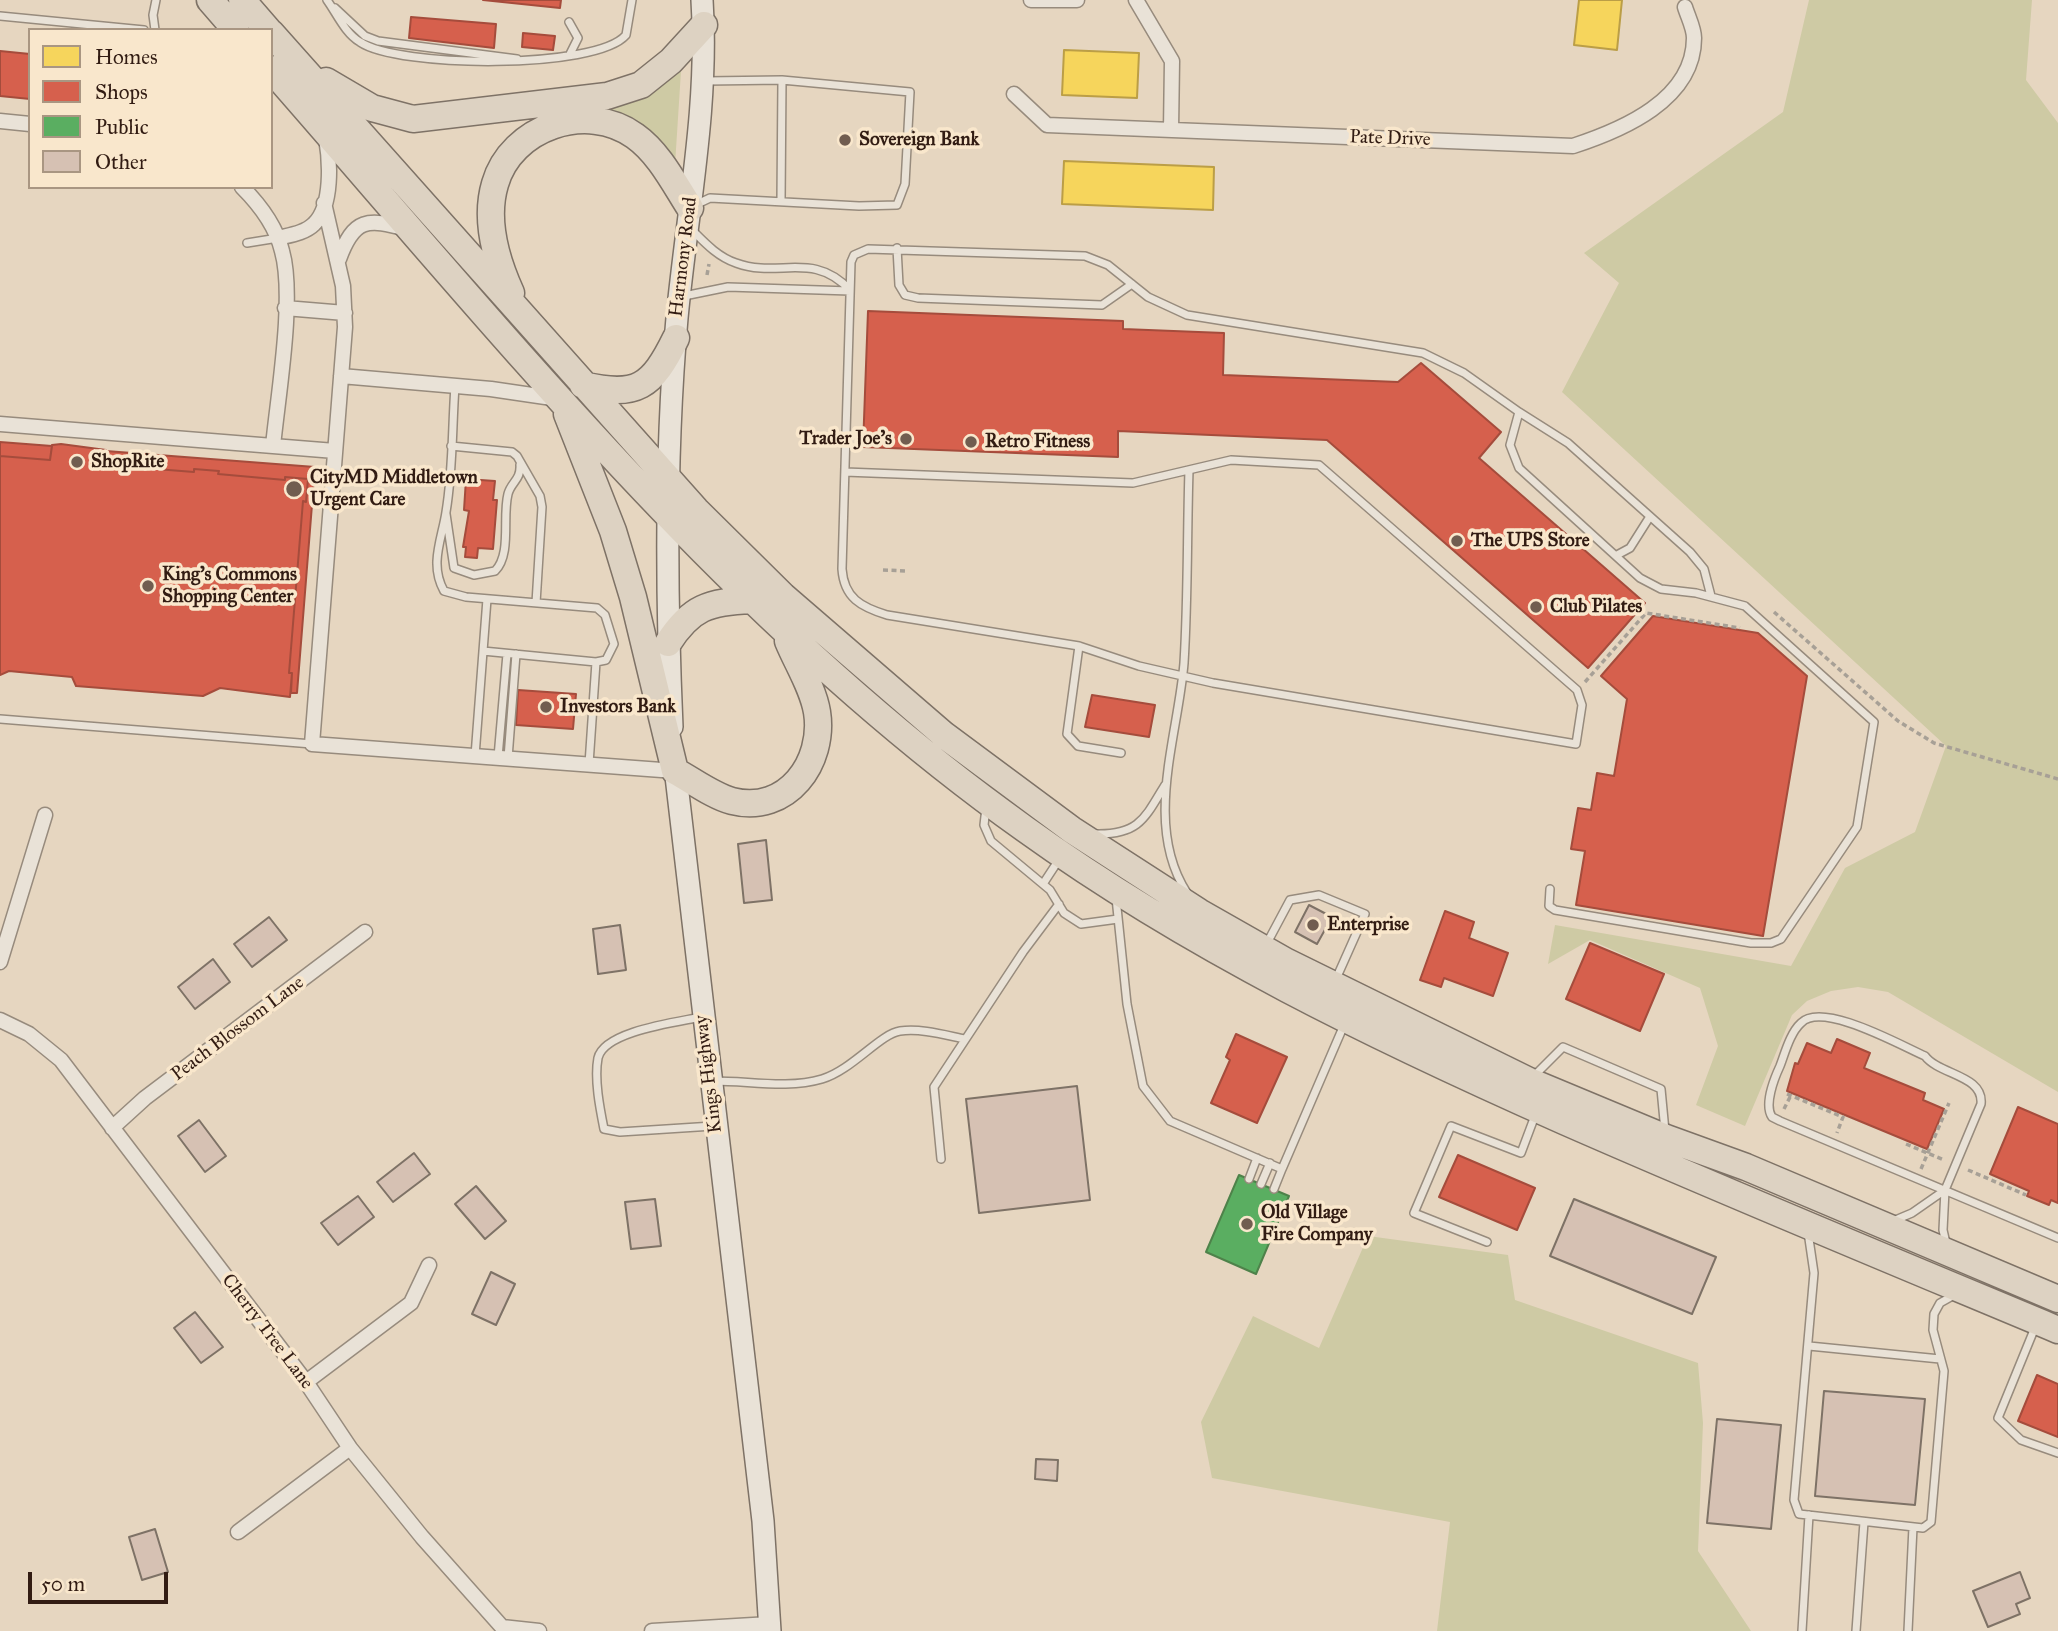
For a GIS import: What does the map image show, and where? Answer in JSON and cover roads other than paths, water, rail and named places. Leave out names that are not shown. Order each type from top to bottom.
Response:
[{"type":"highway","points":[[210,0],[234,28]]},
{"type":"highway","points":[[242,0],[266,28]]},
{"type":"highway","points":[[283,65],[372,108],[413,119],[435,118],[624,92],[641,85],[671,61],[703,13]]},
{"type":"highway","points":[[273,40],[283,65],[324,129],[413,231],[572,392],[667,478],[715,529],[813,622],[944,735],[1072,830],[1345,1001],[1538,1109],[2048,1326]]},
{"type":"highway","points":[[283,65],[521,314]]},
{"type":"highway","points":[[689,217],[653,151],[634,135],[614,125],[579,120],[540,130],[510,156],[499,173],[491,201],[495,252],[521,314],[572,392],[667,515],[784,632],[883,719],[986,801],[1115,890],[1285,989],[1345,1001],[1666,1138],[1746,1167],[2058,1299]]},
{"type":"highway","points":[[572,392],[620,392],[643,384],[662,367],[676,338]]},
{"type":"highway","points":[[572,392],[625,570],[675,771],[727,799],[748,804],[780,796],[806,772],[813,757],[818,731],[816,709],[784,632]]},
{"type":"highway","points":[[668,643],[683,622],[699,608],[751,600]]},
{"type":"street","points":[[1031,0],[1077,0]]},
{"type":"street","points":[[1136,0],[1172,61],[1171,130]]},
{"type":"street","name":"Pate Drive","points":[[1014,94],[1047,125],[1573,146],[1616,132],[1651,110],[1676,86],[1692,63],[1694,36],[1685,7]]},
{"type":"street","name":"Harmony Road","points":[[667,515],[679,298],[704,81],[703,13]]},
{"type":"street","points":[[0,121],[28,124]]},
{"type":"street","points":[[278,238],[314,224],[324,203],[328,165],[324,129]]},
{"type":"street","points":[[244,189],[262,210],[278,238],[285,264],[285,308],[273,446]]},
{"type":"street","points":[[324,203],[339,259],[345,313],[312,744],[675,771]]},
{"type":"street","points":[[339,259],[351,231],[362,223],[378,222],[413,231]]},
{"type":"street","points":[[285,308],[345,313]]},
{"type":"street","points":[[341,376],[572,392]]},
{"type":"street","points":[[0,424],[335,451]]},
{"type":"street","name":"Kings Highway","points":[[667,515],[668,643],[675,771],[763,1521],[770,1628]]},
{"type":"street","points":[[0,962],[45,815]]},
{"type":"street","name":"Peach Blossom Lane","points":[[112,1128],[145,1098],[365,932]]},
{"type":"street","name":"Cherry Tree Lane","points":[[0,1020],[29,1034],[61,1060],[306,1382],[351,1448],[422,1537],[501,1629],[539,1631]]},
{"type":"street","points":[[306,1382],[411,1303],[429,1265]]},
{"type":"street","points":[[238,1532],[351,1448]]},
{"type":"street","points":[[652,1631],[770,1628]]},
{"type":"lane","points":[[155,28],[153,15],[156,0]]},
{"type":"lane","points":[[328,2],[361,32],[378,41],[522,61],[602,51],[622,40],[630,24],[632,0]]},
{"type":"lane","points":[[0,16],[123,28]]},
{"type":"lane","points":[[569,22],[578,38],[569,55]]},
{"type":"lane","points":[[781,201],[782,80]]},
{"type":"lane","points":[[704,81],[782,80],[910,92],[905,184],[897,205],[859,206],[710,198],[689,217],[710,248],[736,264],[825,270],[850,291]]},
{"type":"lane","points":[[247,243],[278,238]]},
{"type":"lane","points":[[897,248],[898,285],[905,295],[918,298],[1102,305],[1132,284]]},
{"type":"lane","points":[[845,472],[1133,483],[1231,460],[1318,465],[1577,690],[1582,705],[1576,744],[1182,677],[1079,646],[887,615],[860,606],[843,580],[845,472],[850,291],[851,262],[854,255],[868,249],[897,248],[1085,256],[1108,265],[1148,297],[1187,316],[1423,353],[1464,373],[1569,443],[1690,552],[1704,569],[1711,596]]},
{"type":"lane","points":[[679,298],[728,287],[850,291]]},
{"type":"lane","points":[[455,386],[446,513],[439,537],[438,581],[443,591],[453,596],[601,610],[614,644],[606,660],[596,662],[483,651]]},
{"type":"lane","points":[[1519,412],[1510,445],[1519,468],[1640,578],[1661,589],[1711,596],[1745,606],[1874,722],[1857,827],[1788,932],[1771,943],[1751,943],[1555,910],[1548,902],[1550,889]]},
{"type":"lane","points":[[451,446],[505,450],[517,456],[542,501],[536,603]]},
{"type":"lane","points":[[446,513],[454,568],[474,575],[495,571],[502,559],[508,494],[520,476],[517,456]]},
{"type":"lane","points":[[1189,470],[1182,677],[1166,784],[1170,856],[1180,882],[1199,912]]},
{"type":"lane","points":[[1617,555],[1630,548],[1650,518]]},
{"type":"lane","points":[[475,756],[487,599]]},
{"type":"lane","points":[[1079,646],[1067,734],[1078,746],[1121,753]]},
{"type":"lane","points":[[503,758],[507,653]]},
{"type":"lane","points":[[503,758],[516,654]]},
{"type":"lane","points":[[589,764],[596,662]]},
{"type":"lane","points":[[0,719],[312,744]]},
{"type":"lane","points":[[1072,830],[1106,834],[1129,831],[1145,818],[1166,784]]},
{"type":"lane","points":[[986,801],[984,825],[991,841],[1043,884],[1064,913],[1081,924],[1118,919]]},
{"type":"lane","points":[[1043,884],[1062,854]]},
{"type":"lane","points":[[1115,890],[1127,1004],[1143,1086],[1170,1121],[1282,1169]]},
{"type":"lane","points":[[1264,949],[1290,900],[1318,895],[1365,914],[1345,1001],[1274,1189]]},
{"type":"lane","points":[[941,1159],[934,1087],[1023,952],[1059,904]]},
{"type":"lane","points":[[1961,1258],[1945,1238],[1945,1190],[1981,1104],[1980,1093],[1968,1081],[1931,1065],[1925,1056],[1832,1016],[1819,1015],[1806,1019],[1796,1029],[1772,1083],[1769,1110],[1775,1119],[1917,1178],[1945,1190],[2058,1238]]},
{"type":"lane","points":[[702,1017],[642,1030],[604,1048],[598,1057],[600,1109],[604,1129],[621,1132],[715,1126]]},
{"type":"lane","points":[[710,1081],[798,1085],[821,1079],[842,1072],[898,1031],[916,1031],[965,1039]]},
{"type":"lane","points":[[1530,1081],[1563,1047],[1661,1089],[1666,1138]]},
{"type":"lane","points":[[1487,1242],[1414,1213],[1451,1126],[1521,1153],[1538,1109]]},
{"type":"lane","points":[[1249,1179],[1257,1158]]},
{"type":"lane","points":[[1261,1184],[1270,1163]]},
{"type":"lane","points":[[1880,1224],[1912,1213],[1945,1190]]},
{"type":"lane","points":[[1807,1224],[1814,1273],[1794,1500],[1799,1514],[1923,1528],[1931,1521],[1944,1371],[1933,1330],[1934,1314],[1940,1303],[1964,1290]]},
{"type":"lane","points":[[2048,1326],[1998,1418],[2021,1440],[2058,1453]]},
{"type":"lane","points":[[1809,1346],[1940,1359]]},
{"type":"lane","points":[[1802,1631],[1809,1515]]},
{"type":"lane","points":[[1856,1631],[1864,1522]]},
{"type":"lane","points":[[1908,1631],[1913,1527]]},
{"type":"place","name":"Sovereign Bank","points":[[845,140]]},
{"type":"place","name":"Trader Joe's","points":[[906,439]]},
{"type":"place","name":"Retro Fitness","points":[[971,442]]},
{"type":"place","name":"ShopRite","points":[[77,462]]},
{"type":"place","name":"CityMD Middletown Urgent Care","points":[[294,489]]},
{"type":"place","name":"The UPS Store","points":[[1457,541]]},
{"type":"place","name":"King's Commons Shopping Center","points":[[148,586]]},
{"type":"place","name":"Club Pilates","points":[[1536,607]]},
{"type":"place","name":"Investors Bank","points":[[546,707]]},
{"type":"place","name":"Enterprise","points":[[1313,925]]},
{"type":"place","name":"Old Village Fire Company","points":[[1247,1224]]}]
